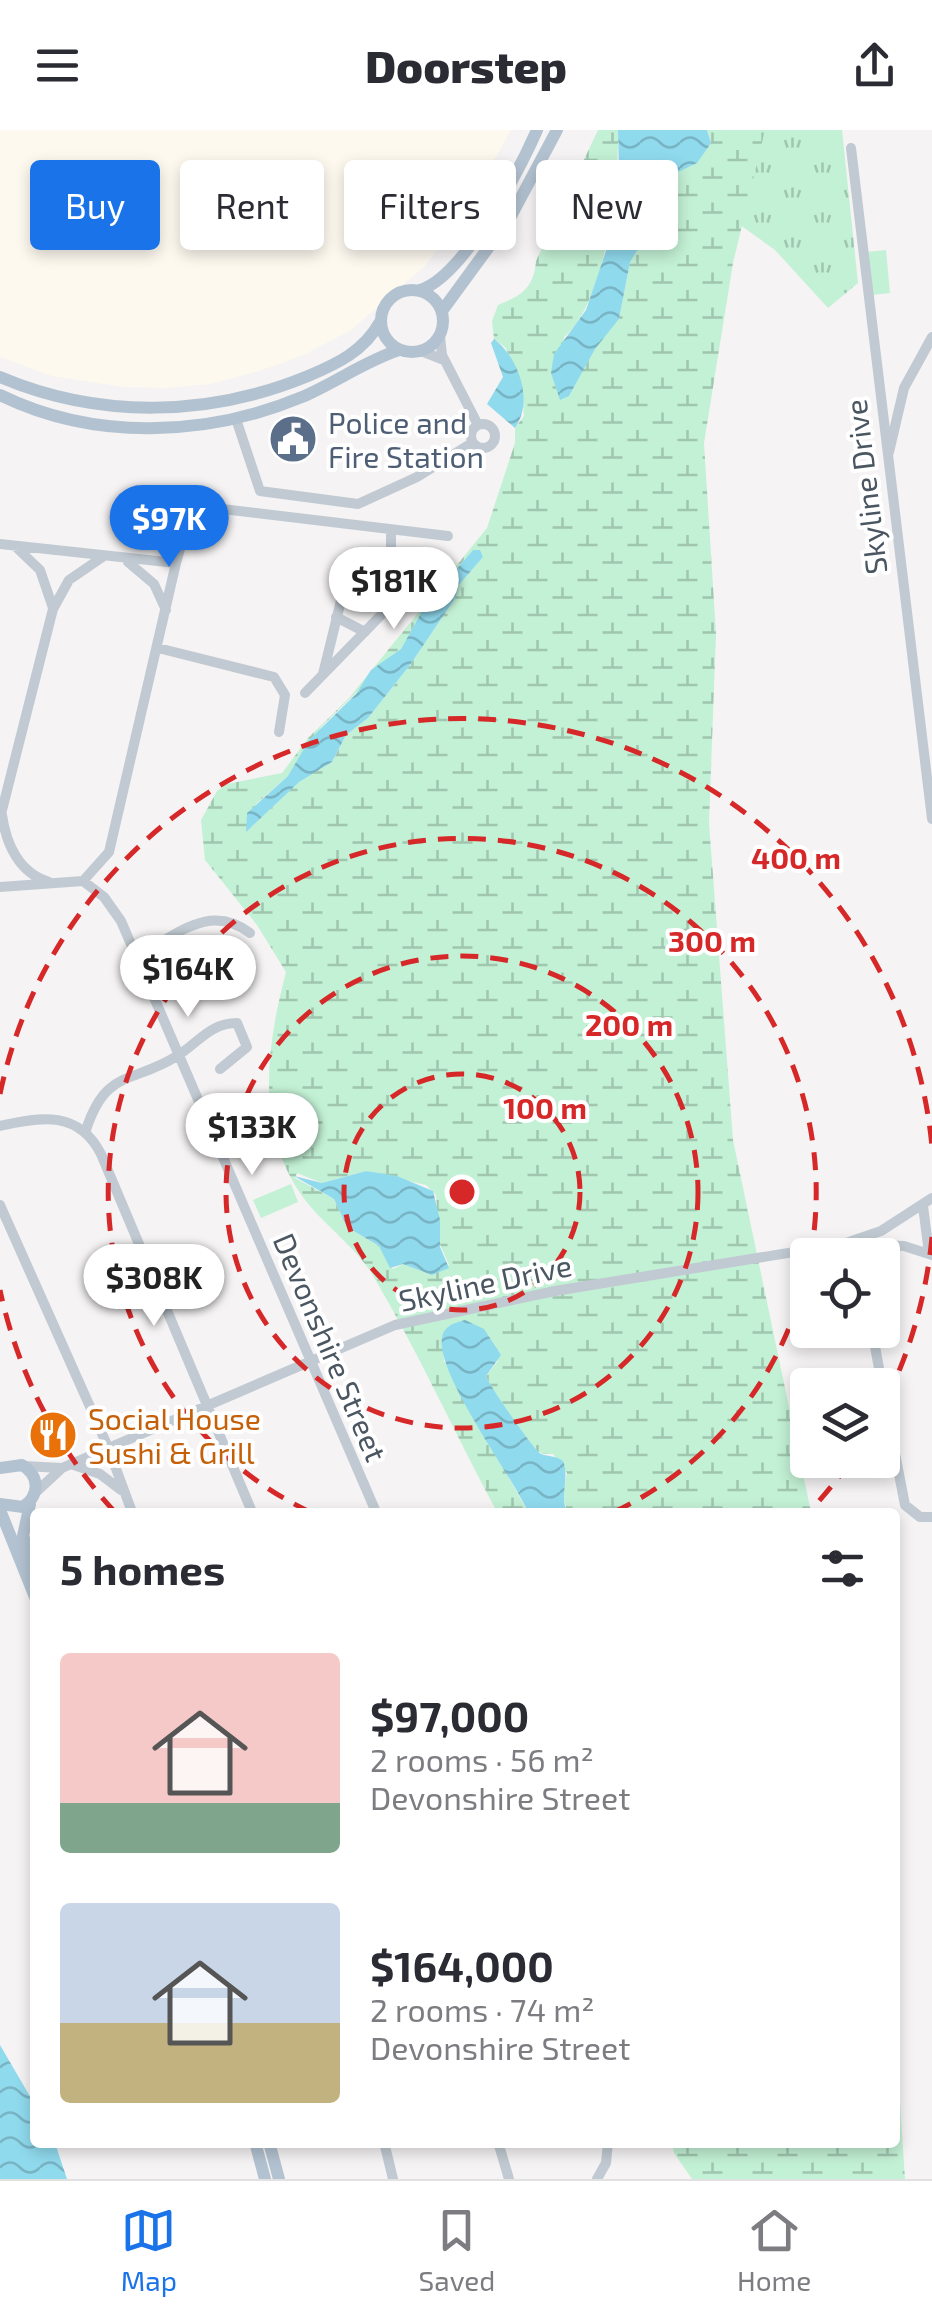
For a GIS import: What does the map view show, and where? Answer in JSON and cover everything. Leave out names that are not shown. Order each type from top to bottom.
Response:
[{"type":"main road","points":[[0,377],[91,403],[192,407],[260,394],[326,369],[365,344],[392,296],[420,290],[440,280],[456,264],[518,169],[537,130]]},
{"type":"main road","points":[[0,395],[50,416],[106,426],[166,428],[236,419],[297,399],[399,350],[422,351],[440,336],[442,311],[510,218],[556,130]]},
{"type":"main road","points":[[420,290],[433,298],[442,311]]},
{"type":"main road","points":[[380,322],[388,341],[399,350]]},
{"type":"main road","points":[[0,1458],[18,1464],[34,1477],[30,1508]]},
{"type":"main road","points":[[0,1468],[18,1464]]},
{"type":"main road","points":[[30,1584],[0,1507],[14,1509],[33,1497]]},
{"type":"main road","points":[[30,1509],[23,1536],[30,1556]]},
{"type":"main road","points":[[257,2148],[265,2179]]},
{"type":"main road","points":[[271,2148],[279,2179]]},
{"type":"street","name":"Skyline Drive","points":[[852,148],[888,477],[932,819]]},
{"type":"street","points":[[440,336],[445,360],[478,425]]},
{"type":"street","points":[[888,477],[896,411],[914,367],[932,337]]},
{"type":"street","points":[[422,351],[445,360]]},
{"type":"street","points":[[236,419],[260,490],[353,504],[389,492],[472,443]]},
{"type":"street","points":[[472,443],[471,433],[478,425]]},
{"type":"street","points":[[472,443],[485,448],[495,439],[490,427],[478,425]]},
{"type":"street","points":[[0,887],[83,881],[97,869],[114,840],[176,563],[191,521],[208,508],[448,536]]},
{"type":"street","points":[[305,693],[365,632],[389,601],[391,530]]},
{"type":"street","points":[[0,544],[176,563]]},
{"type":"street","points":[[13,544],[40,570],[53,609]]},
{"type":"street","points":[[60,885],[40,879],[17,859],[1,816],[53,609],[69,580],[104,556]]},
{"type":"street","points":[[123,558],[154,584],[166,616]]},
{"type":"street","points":[[322,676],[352,564],[392,566]]},
{"type":"street","points":[[336,617],[365,632]]},
{"type":"street","points":[[158,648],[274,677],[284,696],[279,732]]},
{"type":"street","name":"Devonshire Street","points":[[83,881],[113,907],[136,956],[374,1508]]},
{"type":"street","points":[[136,956],[184,926],[200,922],[236,922],[250,933]]},
{"type":"street","points":[[86,1130],[108,1087],[128,1074],[178,1055],[201,1034],[237,1023],[246,1046],[220,1069]]},
{"type":"street","points":[[0,1126],[57,1118],[86,1130],[250,1508]]},
{"type":"street","name":"Skyline Drive","points":[[861,1238],[881,1231],[927,1202]]},
{"type":"street","points":[[900,1246],[930,1254],[927,1202]]},
{"type":"street","points":[[0,1205],[108,1447],[130,1508]]},
{"type":"street","name":"Skyline Drive","points":[[33,1497],[66,1466],[376,1332],[440,1313],[790,1253]]},
{"type":"street","name":"Skyline Drive","points":[[18,1464],[66,1466]]},
{"type":"street","points":[[66,1466],[100,1474],[122,1490]]},
{"type":"street","points":[[900,1474],[906,1504],[920,1518],[932,1517]]},
{"type":"street","points":[[385,2148],[393,2179]]},
{"type":"street","points":[[500,2148],[509,2179]]},
{"type":"street","points":[[597,2179],[606,2163],[607,2148]]},
{"type":"shaded area","points":[[0,130],[511,130],[494,160],[344,160],[344,250],[437,250],[425,266],[351,330],[304,355],[211,384],[167,388],[123,387],[52,376],[0,357]]},
{"type":"green space","points":[[598,130],[618,130],[617,160],[584,160]]},
{"type":"green space","points":[[707,130],[765,130],[733,263],[704,443],[716,634],[709,823],[733,1140],[790,1412],[790,1478],[804,1478],[810,1508],[566,1508],[563,1495],[567,1473],[553,1454],[541,1453],[533,1447],[486,1376],[498,1361],[442,1336],[444,1361],[526,1508],[495,1508],[372,1274],[310,1206],[292,1180],[272,1123],[269,1094],[273,1033],[286,972],[257,925],[205,860],[201,820],[217,791],[227,784],[282,773],[309,737],[349,698],[487,528],[515,443],[515,428],[524,416],[521,382],[505,347],[494,339],[492,321],[498,305],[520,294],[529,284],[541,250],[605,250],[590,297],[564,337],[569,396],[594,349],[619,319],[630,261],[637,250],[678,250],[678,171],[711,143]],"holes":[[[473,550],[483,557],[458,586],[456,597],[410,665],[368,718],[346,735],[332,762],[298,782],[250,828],[256,804],[288,776],[322,726],[401,649],[426,604]],[[366,1171],[426,1185],[436,1195],[439,1242],[449,1265],[432,1273],[403,1264],[393,1269],[379,1246],[347,1227],[334,1199],[295,1178],[297,1173],[322,1183]]]},
{"type":"green space","points":[[738,130],[842,130],[858,283],[828,308],[775,250],[708,202]]},
{"type":"green space","points":[[886,250],[890,293],[871,295],[866,252]]},
{"type":"green space","points":[[291,1184],[298,1202],[261,1218],[253,1200]]},
{"type":"green space","points":[[900,2103],[905,2179],[692,2179],[673,2148],[900,2148]]},
{"type":"water","points":[[618,130],[707,130],[711,143],[697,163],[678,172],[678,160],[619,160]]},
{"type":"water","points":[[606,250],[637,250],[630,262],[619,319],[595,349],[569,396],[560,400],[551,373],[554,354],[586,310]]},
{"type":"water","points":[[494,339],[510,357],[521,381],[523,405],[515,428],[487,404],[503,377],[491,343]]},
{"type":"water","points":[[473,550],[480,550],[483,557],[458,586],[456,597],[410,665],[368,718],[346,735],[332,762],[299,782],[246,832],[247,813],[288,776],[309,740],[356,694],[371,670],[401,649],[426,604]]},
{"type":"water","points":[[366,1171],[397,1176],[433,1191],[440,1220],[440,1247],[449,1268],[432,1275],[403,1264],[390,1268],[379,1246],[347,1227],[334,1199],[294,1176],[322,1183]]},
{"type":"water","points":[[465,1320],[484,1329],[501,1355],[486,1376],[530,1442],[541,1454],[563,1461],[566,1508],[526,1508],[450,1375],[442,1338],[454,1324]]},
{"type":"water","points":[[0,2045],[30,2096],[30,2148],[57,2148],[67,2179],[0,2179]]},
{"type":"place","name":"Police and Fire Station","points":[[293,439]]},
{"type":"place","name":"Social House Sushi & Grill","points":[[53,1435]]}]
